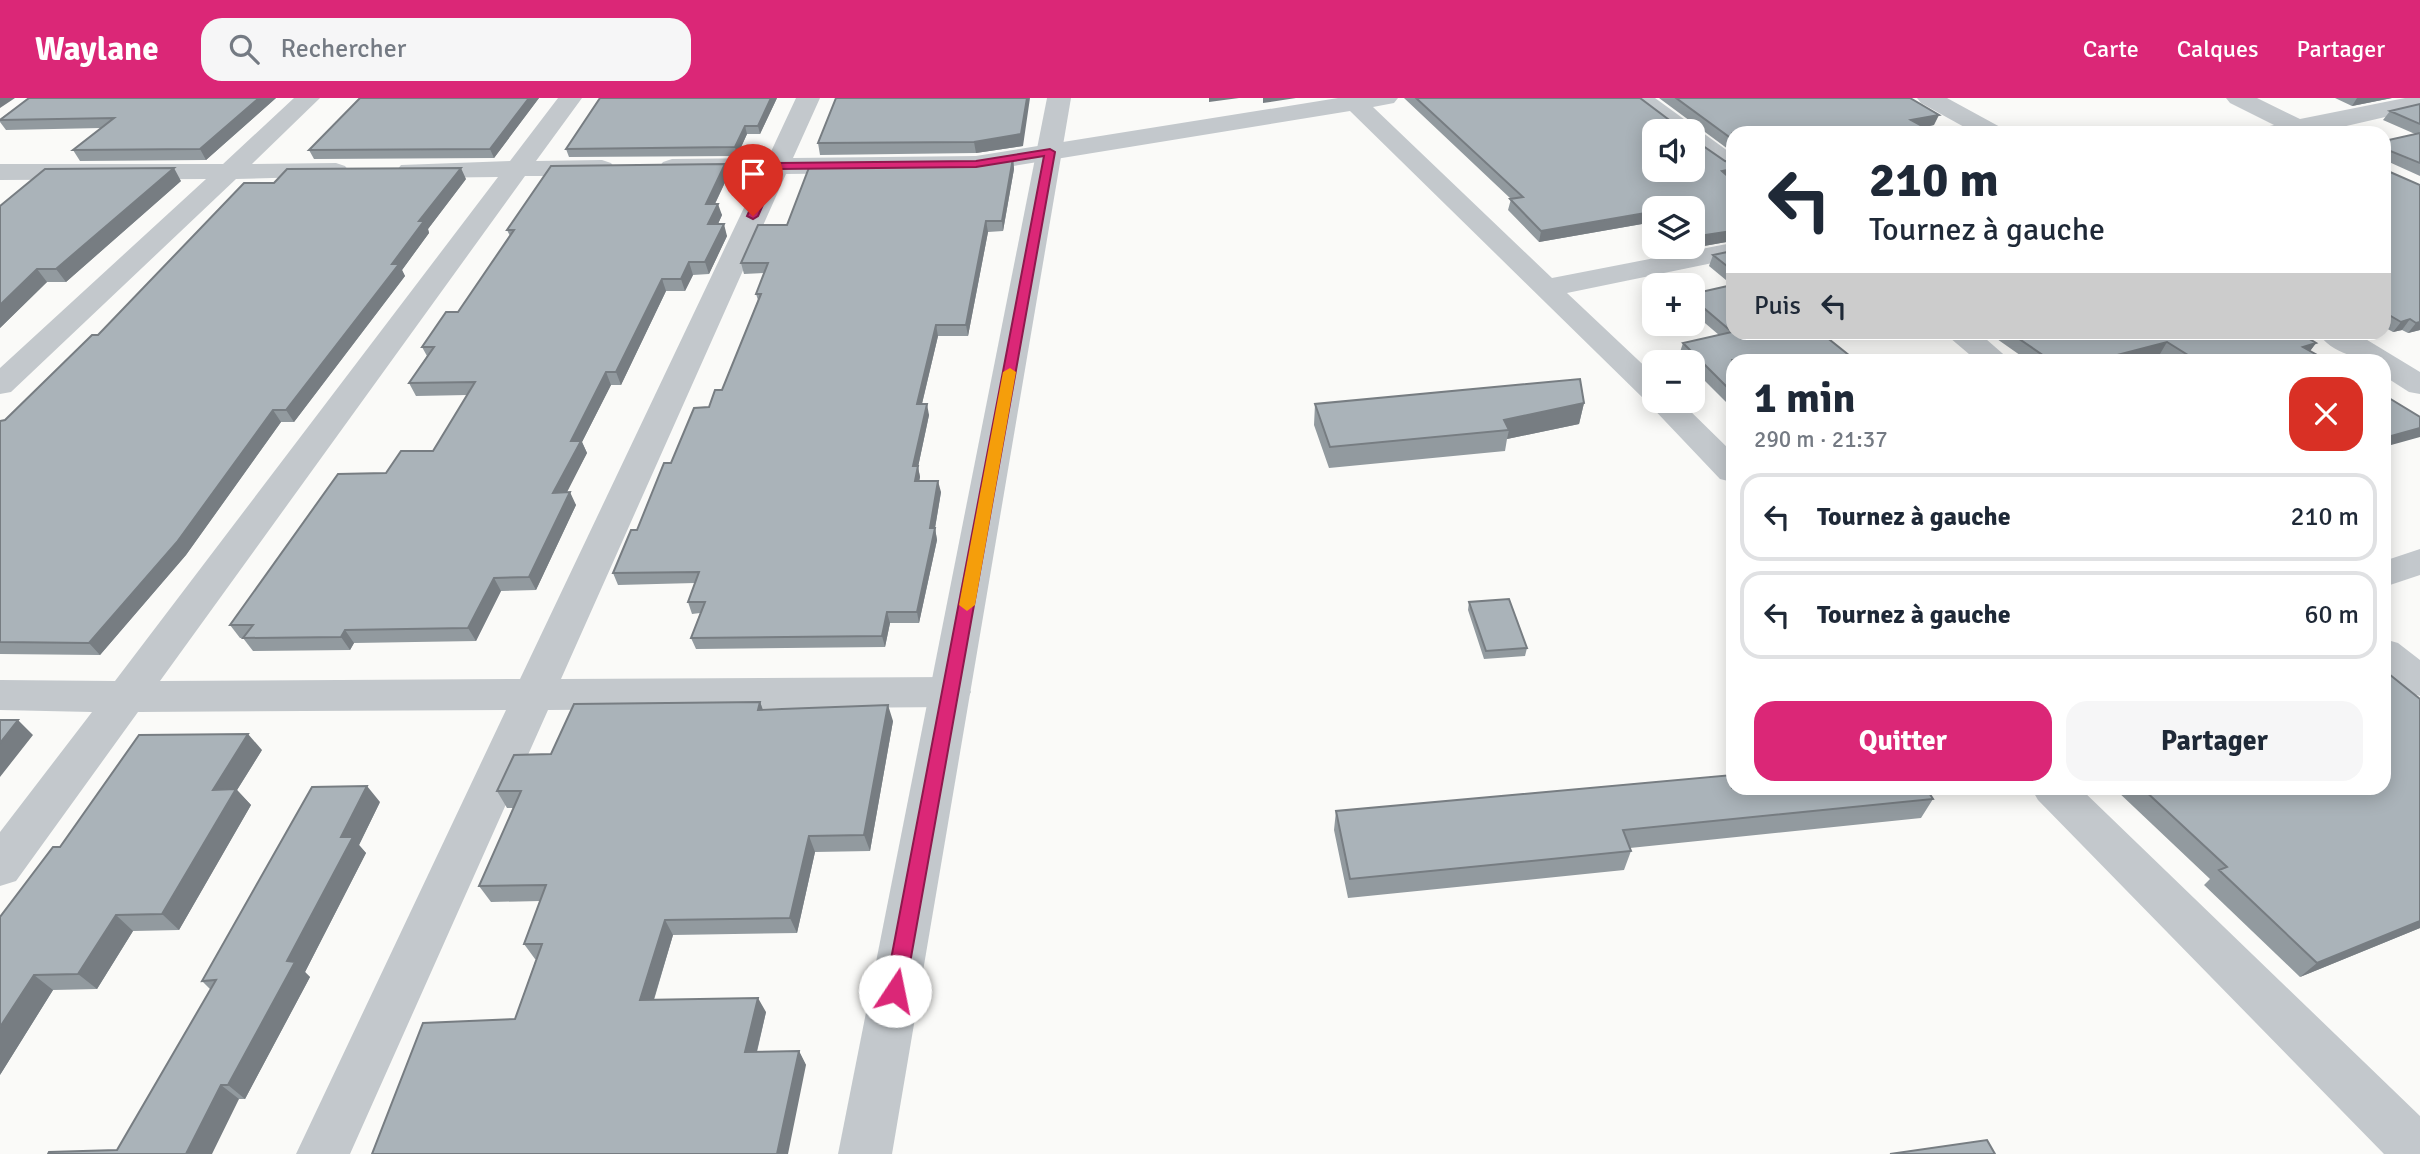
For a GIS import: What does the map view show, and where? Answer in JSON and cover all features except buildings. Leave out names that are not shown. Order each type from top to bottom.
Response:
[{"type":"street","points":[[0,386],[308,98]]},
{"type":"street","points":[[0,867],[569,98]]},
{"type":"street","points":[[323,1154],[808,98]]},
{"type":"street","points":[[865,1154],[1059,98]]},
{"type":"street","points":[[653,167],[976,164],[1352,100],[1386,98]]},
{"type":"street","points":[[1640,98],[1669,119]]},
{"type":"street","points":[[1929,98],[1980,126]]},
{"type":"street","points":[[2238,98],[2295,126]]},
{"type":"street","points":[[1352,100],[1642,381]]},
{"type":"street","points":[[2320,126],[2420,102]]},
{"type":"street","points":[[1705,145],[1726,161]]},
{"type":"street","points":[[0,172],[625,168]]},
{"type":"street","points":[[1547,288],[1726,252]]},
{"type":"street","points":[[1969,340],[1987,354]]},
{"type":"street","points":[[2345,340],[2369,354]]},
{"type":"street","points":[[2391,367],[2420,386]]},
{"type":"street","points":[[1674,413],[1726,465]]},
{"type":"street","points":[[2391,572],[2420,562]]},
{"type":"street","points":[[2391,658],[2420,681]]},
{"type":"street","points":[[0,695],[126,697],[537,692],[951,692]]},
{"type":"street","points":[[2060,795],[2420,1153]]},
{"type":"slow traffic","points":[[967,605],[1010,372]]},
{"type":"route","points":[[753,216],[776,166],[976,164],[1050,152],[895,991]]}]
